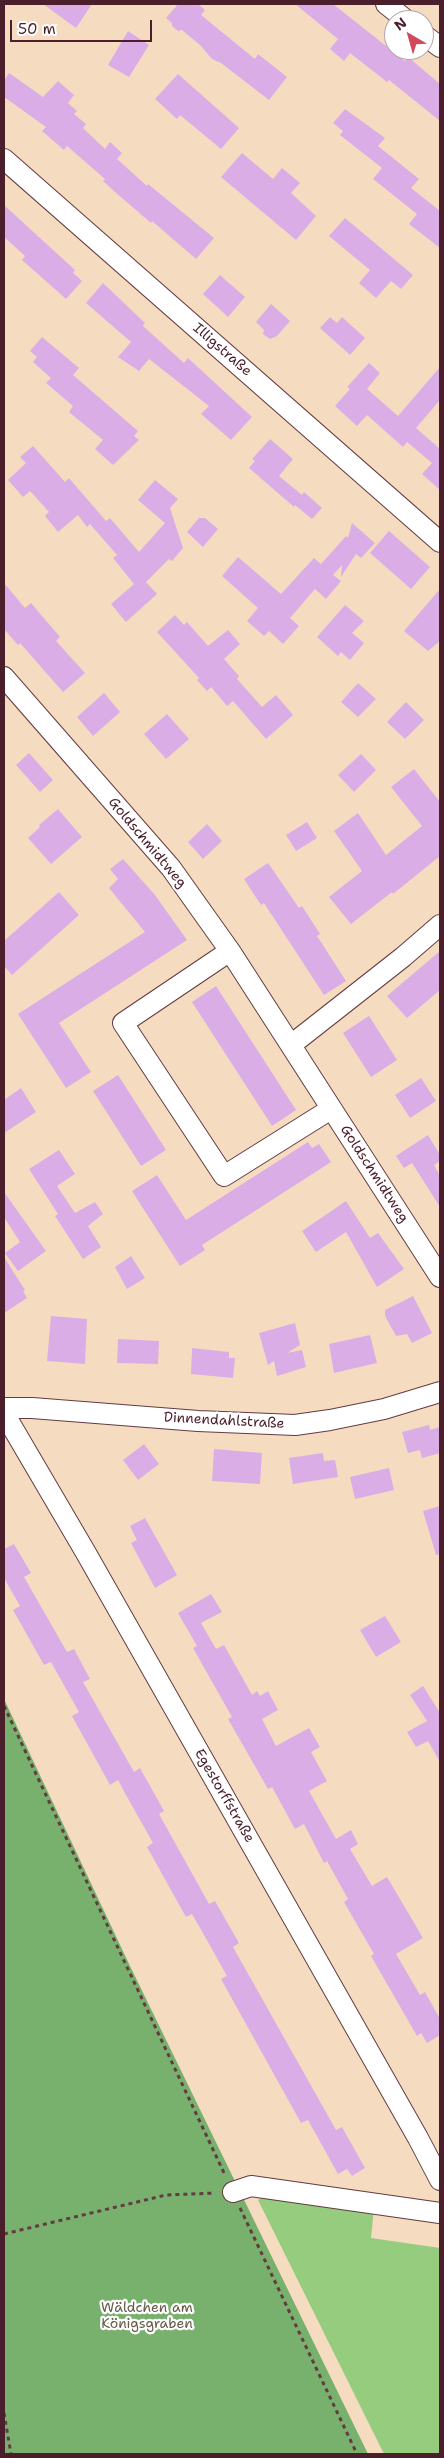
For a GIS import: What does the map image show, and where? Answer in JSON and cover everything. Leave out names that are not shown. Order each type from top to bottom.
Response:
[{"type":"street","name":"Illigstraße","points":[[4,159],[440,542]]},
{"type":"street","name":"Goldschmidtweg","points":[[4,677],[172,868],[230,950],[440,1277]]},
{"type":"street","points":[[291,1046],[403,957],[440,925]]},
{"type":"street","points":[[230,950],[123,1023],[224,1176],[331,1108]]},
{"type":"street","name":"Dinnendahlstraße","points":[[4,1408],[32,1408],[198,1421],[294,1425],[384,1409],[440,1392]]},
{"type":"street","name":"Egestorffstraße","points":[[4,1413],[86,1553],[440,2180]]},
{"type":"street","points":[[233,2192],[251,2186],[440,2213]]},
{"type":"path","points":[[4,1706],[356,2454]]},
{"type":"path","points":[[4,2234],[166,2195],[233,2192]]},
{"type":"path","points":[[4,2413],[11,2454]]},
{"type":"green space","name":"Wäldchen am Königsgraben","points":[[4,1699],[130,1966],[368,2454],[4,2454]]},
{"type":"green space","points":[[269,2193],[374,2208],[371,2238],[440,2248],[440,2454],[384,2454],[258,2200]]},
{"type":"building","points":[[43,4],[92,4],[76,28]]},
{"type":"building","points":[[178,4],[198,4],[205,10],[201,15],[255,59],[258,54],[287,77],[269,100],[221,63],[212,59],[200,45],[182,30],[178,31],[172,26],[172,23],[166,18]]},
{"type":"building","points":[[295,4],[333,4],[384,44],[384,60],[412,60],[440,84],[440,121],[389,80],[387,82],[350,53],[344,61],[330,49],[338,39]]},
{"type":"building","points":[[128,31],[149,45],[129,77],[108,65]]},
{"type":"building","points":[[9,73],[43,97],[58,81],[74,95],[68,103],[77,111],[74,114],[86,124],[83,128],[105,149],[110,142],[122,153],[117,159],[147,186],[148,184],[214,238],[196,259],[115,192],[103,181],[105,179],[67,146],[64,150],[42,131],[46,127],[4,97],[4,81]]},
{"type":"building","points":[[178,74],[239,128],[221,149],[180,115],[177,119],[155,99]]},
{"type":"building","points":[[345,109],[385,138],[378,146],[419,179],[411,188],[440,211],[440,248],[409,224],[417,214],[373,179],[382,168],[340,135],[343,131],[333,123]]},
{"type":"building","points":[[242,153],[273,179],[282,168],[300,183],[291,193],[316,216],[296,240],[221,177]]},
{"type":"building","points":[[4,205],[75,270],[73,273],[82,281],[66,299],[22,260],[25,256],[4,237]]},
{"type":"building","points":[[345,218],[413,275],[401,289],[391,281],[376,298],[359,283],[370,270],[329,236]]},
{"type":"building","points":[[220,275],[245,297],[228,317],[203,294]]},
{"type":"building","points":[[103,283],[145,323],[143,326],[184,363],[188,358],[252,417],[231,440],[201,414],[209,406],[149,359],[139,371],[118,357],[131,342],[86,303]]},
{"type":"building","points":[[271,304],[290,321],[277,336],[270,339],[263,334],[264,330],[256,322]]},
{"type":"building","points":[[330,317],[337,323],[342,317],[365,338],[350,355],[320,328]]},
{"type":"building","points":[[42,337],[79,368],[73,375],[138,431],[134,436],[139,440],[113,465],[95,449],[103,440],[69,412],[73,406],[46,383],[51,378],[33,362],[37,357],[30,351]]},
{"type":"building","points":[[369,363],[380,373],[367,389],[398,416],[440,367],[440,400],[416,428],[440,449],[440,490],[422,474],[432,463],[407,442],[403,447],[367,415],[357,426],[335,406],[350,389],[347,387]]},
{"type":"building","points":[[270,439],[293,459],[279,476],[302,495],[304,492],[322,508],[312,519],[295,505],[294,507],[249,468],[255,461],[252,459]]},
{"type":"building","points":[[33,446],[65,482],[69,478],[106,521],[110,518],[139,552],[165,523],[138,500],[155,480],[178,499],[170,508],[183,548],[172,561],[169,559],[146,582],[157,594],[126,622],[111,604],[134,584],[113,558],[117,555],[90,524],[87,527],[78,515],[58,532],[45,516],[49,512],[30,491],[23,497],[8,480],[26,463],[20,457]]},
{"type":"building","points":[[199,518],[205,518],[218,529],[203,547],[187,532]]},
{"type":"building","points":[[352,523],[375,543],[361,558],[356,554],[341,577],[342,565],[333,575],[341,581],[326,599],[315,589],[290,618],[299,626],[283,644],[269,631],[264,636],[247,621],[258,608],[222,576],[238,557],[281,594],[314,558],[321,564],[346,536],[348,538]]},
{"type":"building","points":[[389,531],[430,567],[411,589],[370,553]]},
{"type":"building","points":[[4,583],[25,608],[31,603],[60,637],[56,641],[85,673],[63,692],[20,643],[18,645],[4,629]]},
{"type":"building","points":[[440,589],[440,641],[428,651],[404,631]]},
{"type":"building","points":[[345,605],[364,621],[352,633],[364,643],[350,660],[341,652],[338,656],[317,637]]},
{"type":"building","points":[[175,615],[184,625],[187,622],[208,646],[228,630],[240,644],[224,659],[239,676],[237,679],[262,707],[276,695],[293,715],[266,739],[233,701],[227,706],[211,687],[207,691],[197,680],[199,678],[157,632]]},
{"type":"building","points":[[358,683],[376,699],[358,717],[341,702]]},
{"type":"building","points":[[104,693],[120,712],[93,736],[77,717]]},
{"type":"building","points":[[406,702],[424,720],[405,739],[387,722]]},
{"type":"building","points":[[167,714],[189,739],[166,759],[144,734]]},
{"type":"building","points":[[29,753],[53,780],[40,792],[16,765]]},
{"type":"building","points":[[361,754],[376,770],[354,792],[338,775]]},
{"type":"building","points":[[414,769],[440,802],[440,856],[393,894],[392,892],[351,924],[329,897],[362,871],[334,831],[358,813],[386,855],[422,826],[391,787]]},
{"type":"building","points":[[58,809],[82,837],[51,864],[28,838],[40,827],[39,825]]},
{"type":"building","points":[[307,822],[317,838],[296,851],[286,835]]},
{"type":"building","points":[[207,824],[222,841],[203,859],[188,842]]},
{"type":"building","points":[[123,859],[155,895],[187,940],[59,1023],[91,1072],[66,1088],[18,1014],[145,932],[109,888],[118,879],[110,869]]},
{"type":"building","points":[[268,863],[299,908],[302,906],[320,934],[317,936],[346,981],[324,995],[264,903],[261,905],[244,879]]},
{"type":"building","points":[[59,892],[79,915],[12,975],[4,966],[4,941]]},
{"type":"building","points":[[440,951],[440,990],[407,1018],[387,996]]},
{"type":"building","points":[[216,986],[296,1110],[272,1126],[192,1002]]},
{"type":"building","points":[[369,1016],[397,1060],[371,1077],[343,1033]]},
{"type":"building","points":[[118,1075],[166,1150],[141,1166],[93,1091]]},
{"type":"building","points":[[421,1078],[436,1101],[410,1118],[395,1095]]},
{"type":"building","points":[[21,1088],[36,1112],[4,1133],[4,1100]]},
{"type":"building","points":[[428,1135],[440,1155],[440,1161],[434,1165],[440,1176],[440,1207],[412,1163],[404,1168],[396,1156]]},
{"type":"building","points":[[308,1142],[312,1148],[319,1144],[331,1162],[202,1245],[205,1250],[180,1266],[132,1191],[157,1175],[186,1220]]},
{"type":"building","points":[[59,1150],[75,1174],[57,1186],[75,1213],[95,1202],[103,1214],[88,1226],[101,1247],[83,1259],[55,1216],[58,1214],[29,1169]]},
{"type":"building","points":[[4,1192],[46,1251],[18,1271],[5,1253],[20,1242],[4,1217]]},
{"type":"building","points":[[346,1201],[370,1238],[378,1233],[404,1269],[377,1287],[346,1232],[316,1252],[302,1231]]},
{"type":"building","points":[[131,1256],[145,1278],[127,1289],[115,1267]]},
{"type":"building","points":[[4,1257],[25,1290],[23,1291],[27,1298],[4,1313]]},
{"type":"building","points":[[413,1296],[432,1333],[412,1343],[407,1334],[396,1336],[385,1316],[385,1310]]},
{"type":"building","points":[[51,1316],[87,1319],[85,1364],[47,1361]]},
{"type":"building","points":[[295,1323],[300,1345],[287,1353],[302,1350],[306,1367],[277,1376],[274,1361],[268,1365],[259,1333]]},
{"type":"building","points":[[370,1335],[377,1363],[334,1373],[329,1344]]},
{"type":"building","points":[[118,1339],[159,1341],[158,1364],[117,1363]]},
{"type":"building","points":[[192,1348],[229,1352],[229,1358],[235,1358],[233,1378],[191,1374]]},
{"type":"building","points":[[429,1425],[430,1430],[440,1427],[440,1453],[422,1458],[420,1450],[408,1453],[402,1432]]},
{"type":"building","points":[[144,1444],[159,1464],[138,1480],[123,1460]]},
{"type":"building","points":[[214,1449],[262,1453],[260,1484],[212,1481]]},
{"type":"building","points":[[323,1453],[324,1461],[335,1460],[338,1477],[293,1484],[289,1458]]},
{"type":"building","points":[[389,1468],[394,1490],[355,1499],[350,1477]]},
{"type":"building","points":[[440,1506],[440,1554],[436,1555],[423,1511]]},
{"type":"building","points":[[145,1518],[177,1575],[155,1588],[131,1543],[137,1540],[130,1526]]},
{"type":"building","points":[[14,1544],[31,1573],[24,1577],[67,1652],[74,1649],[90,1679],[83,1682],[134,1772],[140,1768],[164,1811],[159,1814],[209,1904],[215,1901],[239,1943],[233,1947],[336,2130],[342,2127],[365,2168],[352,2176],[347,2169],[338,2174],[308,2120],[301,2123],[221,1979],[227,1976],[192,1914],[186,1917],[147,1847],[153,1843],[118,1780],[110,1785],[72,1716],[79,1712],[51,1662],[44,1665],[13,1610],[20,1606],[4,1578],[4,1549]]},
{"type":"building","points":[[211,1594],[222,1612],[201,1623],[216,1649],[224,1645],[252,1695],[257,1691],[260,1696],[268,1691],[278,1710],[262,1719],[276,1746],[309,1728],[320,1747],[311,1752],[327,1781],[309,1791],[336,1839],[351,1830],[358,1844],[350,1849],[372,1886],[387,1877],[423,1938],[396,1954],[420,1995],[425,1992],[440,2019],[440,2035],[427,2043],[421,2033],[417,2036],[371,1956],[374,1954],[344,1902],[348,1899],[327,1861],[324,1863],[304,1824],[295,1829],[272,1787],[268,1789],[228,1719],[232,1717],[193,1648],[197,1646],[178,1613]]},
{"type":"building","points":[[385,1616],[401,1642],[376,1657],[360,1630]]},
{"type":"building","points":[[423,1686],[440,1713],[440,1762],[428,1741],[416,1747],[407,1732],[427,1721],[410,1695]]}]
